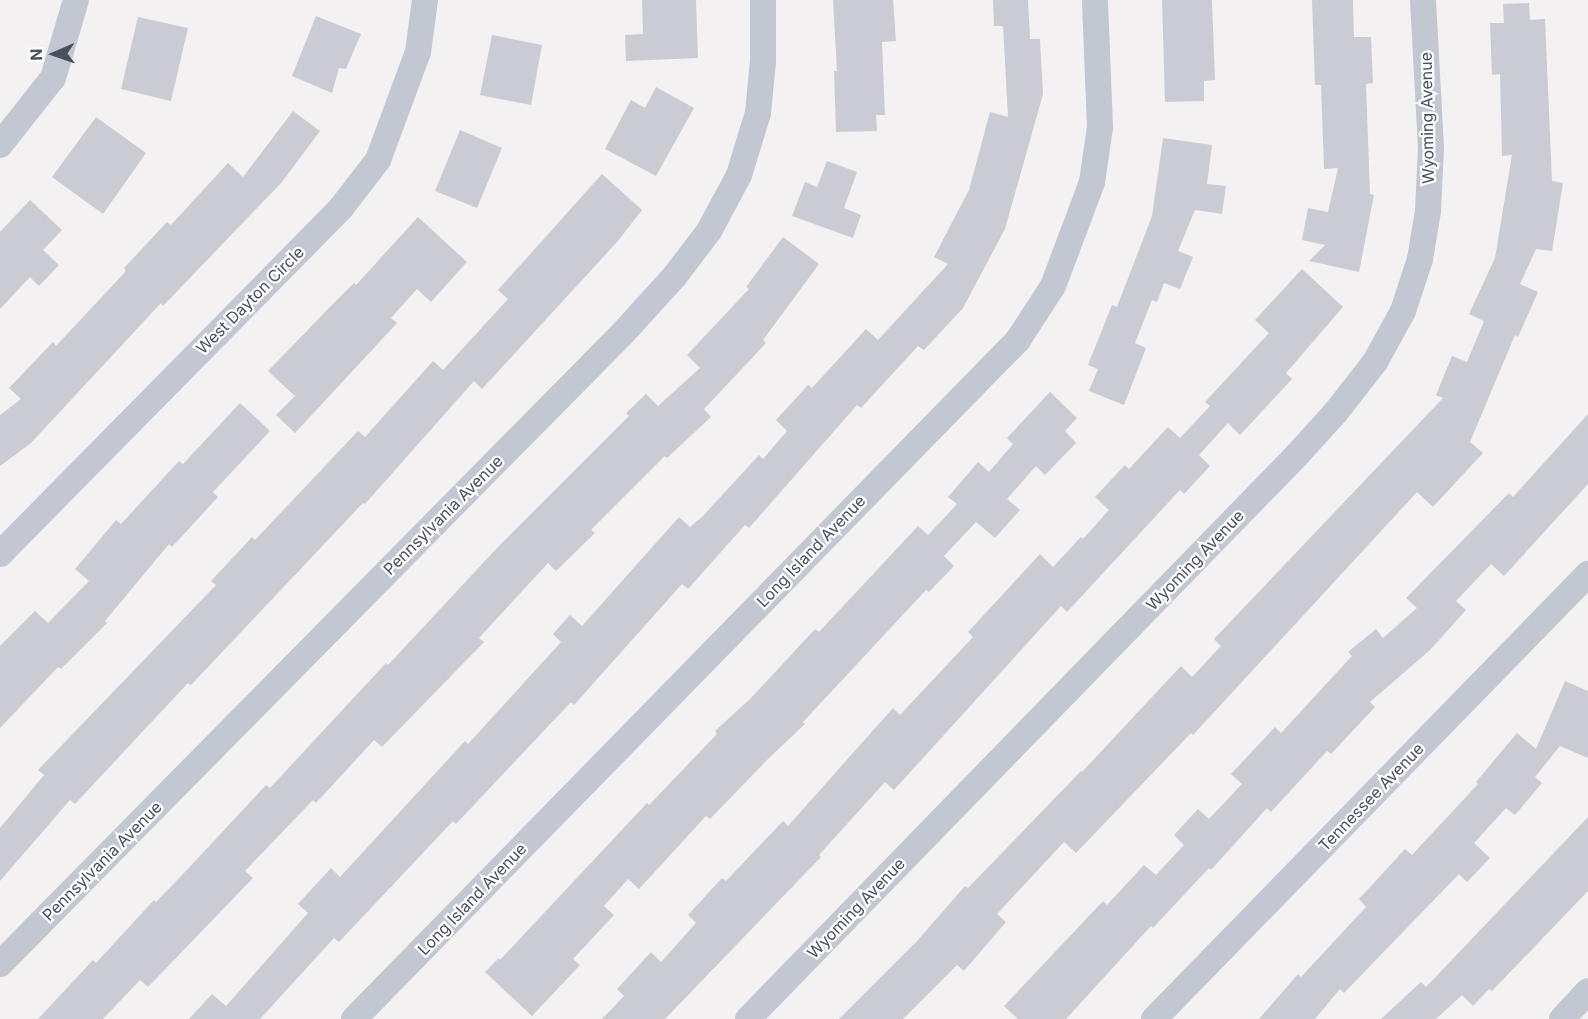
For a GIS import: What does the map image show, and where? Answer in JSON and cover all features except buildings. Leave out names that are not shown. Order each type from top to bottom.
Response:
[{"type":"street","points":[[0,145],[53,78],[76,0]]},
{"type":"street","name":"West Dayton Circle","points":[[0,554],[341,208],[378,160],[418,51],[425,0]]},
{"type":"street","name":"Pennsylvania Avenue","points":[[0,964],[623,333],[674,277],[709,231],[739,175],[758,113],[763,61],[763,0]]},
{"type":"street","name":"Long Island Avenue","points":[[354,1019],[1018,340],[1053,286],[1092,182],[1100,127],[1100,67],[1095,0]]},
{"type":"street","name":"Wyoming Avenue","points":[[748,1019],[1297,454],[1336,412],[1375,362],[1406,301],[1420,260],[1428,211],[1431,148],[1423,0]]},
{"type":"street","name":"Tennessee Avenue","points":[[1154,1019],[1588,574]]},
{"type":"street","points":[[1562,1019],[1588,991]]}]
